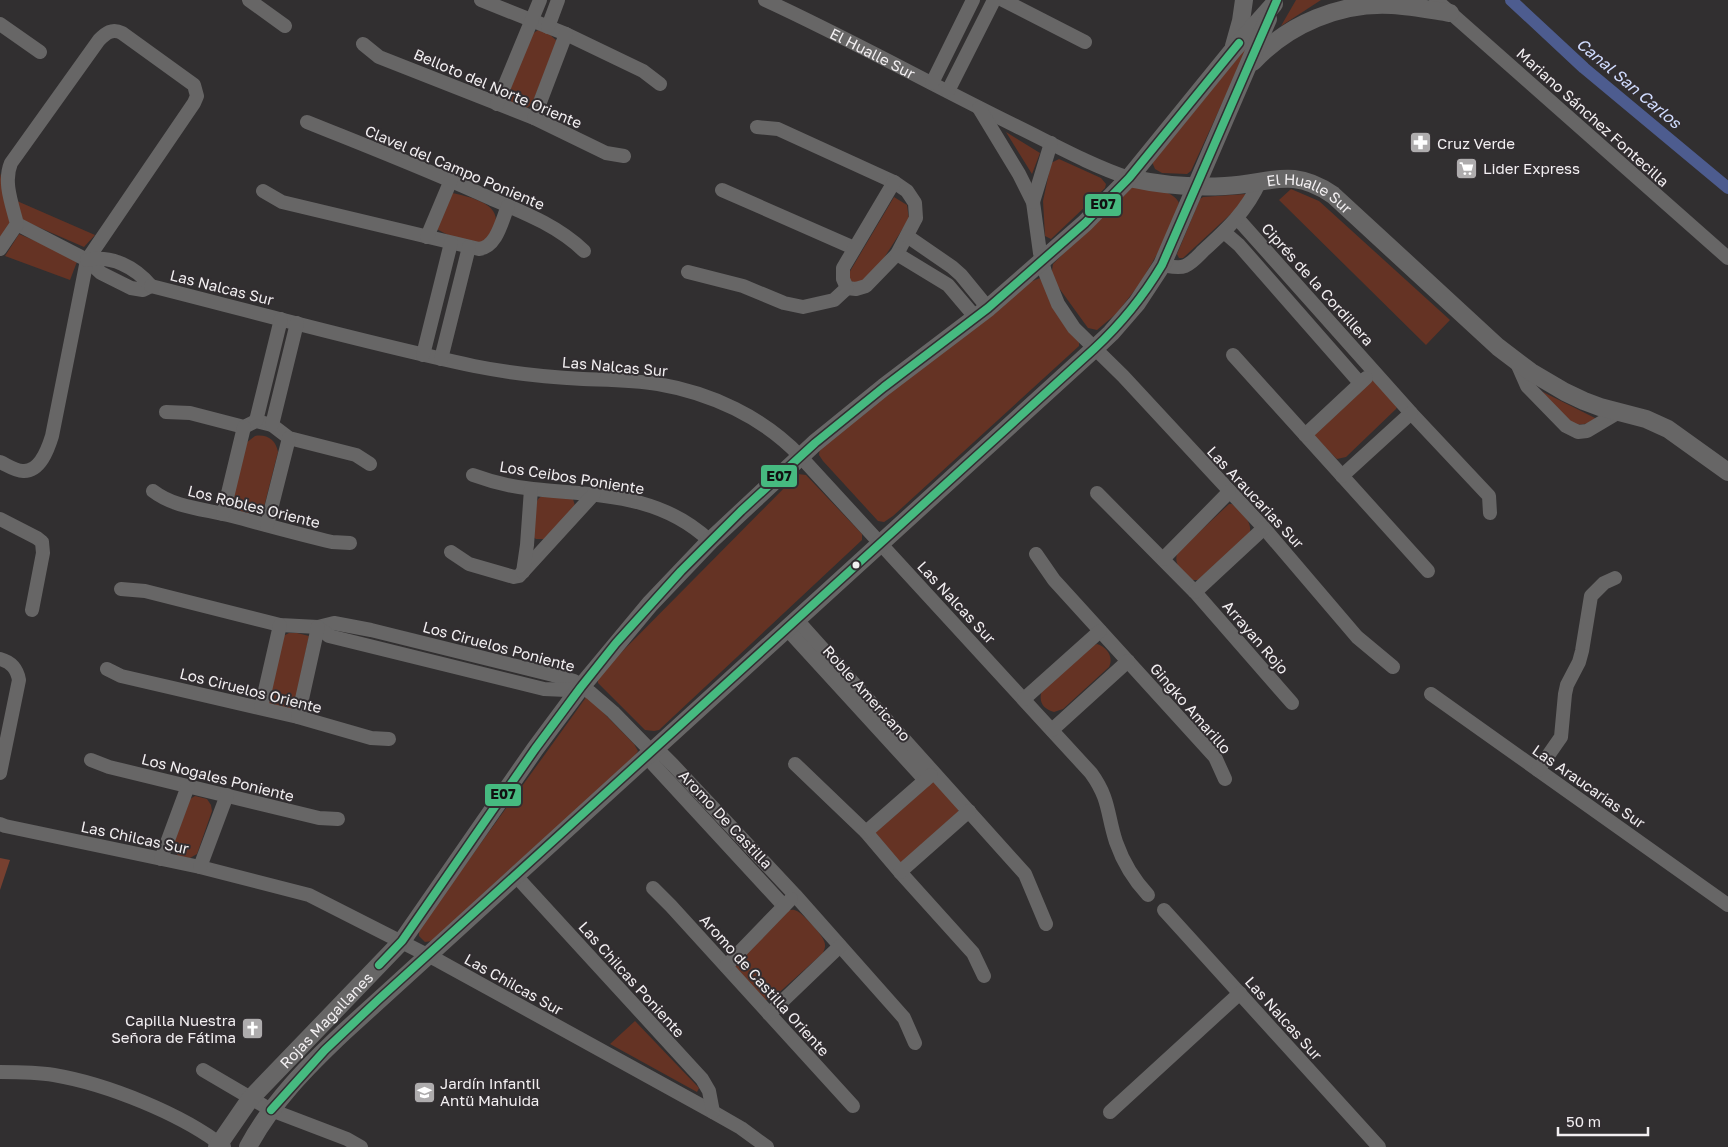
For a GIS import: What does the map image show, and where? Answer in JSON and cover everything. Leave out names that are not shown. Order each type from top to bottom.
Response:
[{"type":"street","points":[[248,0],[286,26]]},
{"type":"street","points":[[481,0],[566,34],[643,71],[660,84]]},
{"type":"street","points":[[497,104],[540,0]]},
{"type":"street","points":[[548,27],[558,0]]},
{"type":"street","name":"El Hualle Sur","points":[[765,0],[813,22],[979,108],[1107,170],[1130,178],[1165,184],[1195,186],[1226,186],[1282,178],[1313,183],[1333,195],[1498,347],[1516,361],[1565,392],[1600,407],[1646,419],[1668,429],[1728,472]]},
{"type":"street","points":[[932,83],[973,0]]},
{"type":"street","points":[[1233,50],[1241,22],[1244,0]]},
{"type":"street","name":"Mariano Sánchez Fontecilla","points":[[1436,0],[1728,258]]},
{"type":"street","points":[[948,91],[1004,1],[1085,42]]},
{"type":"street","name":"Rojas Magallanes","points":[[220,1146],[250,1099],[402,941],[535,749],[581,687],[650,604],[710,541],[800,456],[884,388],[982,313],[1085,223],[1130,178],[1233,50],[1276,2]]},
{"type":"street","name":"Rojas Magallanes","points":[[248,1147],[270,1110],[325,1050],[791,623],[1094,349],[1137,303],[1162,265],[1276,2]]},
{"type":"street","points":[[1246,70],[1269,47],[1295,28],[1340,10],[1373,5],[1390,5],[1450,13]]},
{"type":"street","points":[[0,24],[40,52]]},
{"type":"street","points":[[0,249],[17,224],[8,184],[8,171],[11,163],[98,40],[110,31],[122,33],[191,82],[196,88],[197,96],[194,103],[87,260],[50,443],[42,459],[32,469],[22,471],[0,462]]},
{"type":"street","points":[[534,118],[566,34]]},
{"type":"street","name":"Belloto del Norte Oriente","points":[[363,44],[379,57],[534,118],[606,153],[624,156]]},
{"type":"street","points":[[979,108],[1019,174],[1033,202],[1042,262],[1048,282],[1062,310],[1074,328],[1094,349]]},
{"type":"street","name":"Clavel del Campo Poniente","points":[[307,122],[451,180],[540,220],[571,239],[584,251]]},
{"type":"street","points":[[688,272],[743,286],[784,302],[803,306],[834,300],[847,288],[856,289],[866,286],[897,254],[916,218],[916,204],[907,191],[894,182],[778,129],[757,127]]},
{"type":"street","points":[[1033,202],[1051,143]]},
{"type":"street","points":[[427,237],[451,180]]},
{"type":"street","points":[[1162,265],[1185,266],[1237,218],[1249,204],[1260,181]]},
{"type":"street","points":[[847,288],[843,279],[843,268],[894,182]]},
{"type":"street","points":[[722,190],[854,248]]},
{"type":"street","points":[[263,191],[282,202],[451,244],[484,248],[491,243],[508,206]]},
{"type":"street","name":"Ciprés de la Cordillera","points":[[1237,218],[1411,413],[1489,496],[1490,513]]},
{"type":"street","points":[[17,224],[87,260]]},
{"type":"street","points":[[1224,232],[1239,245],[1360,383]]},
{"type":"street","points":[[907,236],[956,270],[982,313]]},
{"type":"street","points":[[423,355],[451,244]]},
{"type":"street","points":[[441,359],[468,247]]},
{"type":"street","points":[[897,254],[948,285],[982,313]]},
{"type":"street","name":"Las Nalcas Sur","points":[[87,260],[102,258],[112,260],[142,276],[151,286],[423,355],[514,372],[582,379],[637,381],[678,388],[715,400],[750,417],[776,435],[800,456],[1092,773],[1102,789],[1120,854],[1133,877],[1148,896]]},
{"type":"street","points":[[223,514],[281,319]]},
{"type":"street","points":[[272,425],[297,323]]},
{"type":"street","name":"Las Araucarias Sur","points":[[1094,349],[1123,376],[1264,528],[1357,637],[1393,667]]},
{"type":"street","points":[[1233,355],[1428,571]]},
{"type":"street","name":"El Hualle Sur","points":[[1516,361],[1527,386],[1573,431],[1587,431],[1619,412]]},
{"type":"street","points":[[1305,435],[1374,371]]},
{"type":"street","points":[[166,412],[190,413],[250,424],[272,425],[289,438],[356,455],[370,464]]},
{"type":"street","points":[[1342,476],[1411,413]]},
{"type":"street","points":[[268,525],[289,438]]},
{"type":"street","name":"Los Ceibos Poniente","points":[[473,475],[531,489],[594,494],[642,502],[668,512],[692,526],[710,541]]},
{"type":"street","points":[[523,573],[528,545],[531,489]]},
{"type":"street","name":"Los Robles Oriente","points":[[153,491],[165,500],[176,504],[332,542],[350,542]]},
{"type":"street","points":[[1163,559],[1229,492]]},
{"type":"street","name":"Arrayan Rojo","points":[[1098,493],[1195,592],[1292,703]]},
{"type":"street","points":[[451,552],[469,564],[511,577],[517,577],[523,573],[594,494]]},
{"type":"street","points":[[0,519],[38,538],[42,542],[43,553],[32,610]]},
{"type":"street","points":[[1195,592],[1264,528]]},
{"type":"street","name":"Gingko Amarillo","points":[[1036,554],[1054,580],[1215,756],[1225,779]]},
{"type":"street","points":[[1538,770],[1561,737],[1565,694],[1581,656],[1591,596],[1604,583],[1615,578]]},
{"type":"street","name":"Los Ciruelos Poniente","points":[[121,589],[145,591],[280,625],[318,627],[334,622],[552,675],[574,681],[581,687]]},
{"type":"street","name":"Roble Americano","points":[[791,623],[930,776],[969,811],[1026,874],[1046,924]]},
{"type":"street","points":[[261,708],[280,625]]},
{"type":"street","points":[[298,717],[318,627]]},
{"type":"street","points":[[1024,699],[1100,631]]},
{"type":"street","points":[[0,659],[13,666],[19,680],[0,772]]},
{"type":"street","name":"Gingko Amarillo","points":[[1052,730],[1128,661]]},
{"type":"street","name":"Los Ciruelos Oriente","points":[[107,669],[121,676],[298,717],[371,738],[389,739]]},
{"type":"street","name":"Aromo De Castilla","points":[[581,687],[613,712],[651,751],[664,755],[795,895],[904,1018],[915,1043]]},
{"type":"street","name":"Las Araucarias Sur","points":[[1431,694],[1728,905]]},
{"type":"street","name":"Aromo De Castilla","points":[[651,751],[653,764],[784,906]]},
{"type":"street","name":"Los Nogales Poniente","points":[[91,760],[109,767],[319,818],[338,820]]},
{"type":"street","points":[[794,764],[866,832],[973,953],[984,976]]},
{"type":"street","points":[[866,832],[930,776]]},
{"type":"street","points":[[161,859],[188,786]]},
{"type":"street","points":[[200,867],[227,795]]},
{"type":"street","points":[[900,872],[969,811]]},
{"type":"street","name":"Las Chilcas Sur","points":[[0,824],[200,867],[309,895],[428,954],[713,1112],[741,1128],[767,1147]]},
{"type":"street","name":"Las Chilcas Poniente","points":[[515,875],[702,1079],[709,1091],[713,1112]]},
{"type":"street","name":"Aromo de Castilla Oriente","points":[[652,888],[671,906],[853,1106]]},
{"type":"street","points":[[726,966],[795,895]]},
{"type":"street","name":"Las Nalcas Sur","points":[[1164,910],[1379,1147]]},
{"type":"street","points":[[769,1014],[840,946]]},
{"type":"street","points":[[1110,1112],[1240,993]]},
{"type":"street","points":[[203,1070],[270,1110],[347,1139],[361,1147]]},
{"type":"street","points":[[0,1072],[54,1075],[108,1089],[168,1114],[220,1146]]},
{"type":"shaded area","points":[[1296,0],[1321,0],[1281,26]]},
{"type":"shaded area","points":[[538,30],[548,33],[557,41],[532,104],[527,108],[511,102],[507,92],[532,34]]},
{"type":"shaded area","points":[[1253,36],[1191,171],[1187,174],[1162,173],[1155,169],[1152,162]]},
{"type":"shaded area","points":[[1006,132],[1040,153],[1032,174]]},
{"type":"shaded area","points":[[1059,159],[1101,178],[1106,184],[1105,188],[1051,239],[1045,236],[1043,201],[1051,163]]},
{"type":"shaded area","points":[[0,173],[10,224],[0,238]]},
{"type":"shaded area","points":[[1133,184],[1166,192],[1176,198],[1179,203],[1168,235],[1141,282],[1117,313],[1097,330],[1088,328],[1051,277],[1053,264]]},
{"type":"shaded area","points":[[1291,189],[1319,201],[1450,320],[1426,345],[1279,200]]},
{"type":"shaded area","points":[[452,193],[486,204],[495,214],[495,226],[484,242],[478,244],[469,242],[437,229]]},
{"type":"shaded area","points":[[1246,194],[1247,199],[1183,258],[1179,258],[1177,254],[1200,199],[1203,197]]},
{"type":"shaded area","points":[[894,197],[907,205],[909,219],[882,261],[858,285],[846,278]]},
{"type":"shaded area","points":[[17,201],[95,235],[84,247],[22,220]]},
{"type":"shaded area","points":[[19,234],[78,259],[70,280],[5,256]]},
{"type":"shaded area","points":[[1040,278],[1059,316],[1079,341],[1079,346],[893,516],[884,522],[878,521],[823,461],[819,455],[820,447],[1030,282]]},
{"type":"shaded area","points":[[1370,374],[1397,407],[1346,457],[1337,459],[1313,436]]},
{"type":"shaded area","points":[[1539,390],[1597,419],[1579,424],[1571,422],[1557,412]]},
{"type":"shaded area","points":[[255,436],[267,437],[273,441],[278,452],[264,507],[255,512],[247,513],[239,510],[232,502],[246,443]]},
{"type":"shaded area","points":[[798,474],[806,475],[862,534],[862,540],[659,730],[645,730],[598,683],[598,676]]},
{"type":"shaded area","points":[[540,497],[573,499],[575,506],[544,539],[536,539],[533,537],[537,501]]},
{"type":"shaded area","points":[[1229,504],[1232,504],[1245,517],[1249,524],[1250,533],[1198,580],[1192,580],[1177,564],[1178,552]]},
{"type":"shaded area","points":[[289,633],[309,636],[294,707],[291,710],[268,706],[283,636]]},
{"type":"shaded area","points":[[1097,644],[1104,647],[1109,653],[1111,660],[1109,667],[1063,709],[1054,712],[1044,707],[1041,701],[1042,690],[1090,647]]},
{"type":"shaded area","points":[[587,696],[634,744],[638,751],[633,758],[432,941],[425,942],[419,936],[419,929]]},
{"type":"shaded area","points":[[934,781],[959,807],[958,812],[900,863],[875,834],[876,829]]},
{"type":"shaded area","points":[[195,796],[207,799],[212,811],[197,854],[190,858],[179,857],[172,848],[190,799]]},
{"type":"shaded area","points":[[0,858],[10,860],[0,890]]},
{"type":"shaded area","points":[[789,910],[797,911],[812,925],[823,938],[825,948],[823,953],[773,998],[766,1000],[735,969],[735,963]]},
{"type":"shaded area","points":[[635,1021],[699,1088],[697,1092],[610,1044]]},
{"type":"waterway","name":"Canal San Carlos","points":[[1511,0],[1584,68],[1728,188]]},
{"type":"transit line","name":"E07","points":[[271,1110],[325,1050],[378,1000],[1113,330],[1139,299],[1162,265],[1277,0]]},
{"type":"transit line","name":"E07","points":[[379,965],[402,941],[535,749],[581,687],[616,643],[681,571],[741,511],[815,443],[884,387],[988,308],[1085,223],[1129,178],[1239,43]]},
{"type":"place","name":"Cruz Verde","points":[[1421,143]]},
{"type":"place","name":"Lider Express","points":[[1467,168]]},
{"type":"place","name":"Capilla Nuestra Señora de Fátima","points":[[252,1029]]},
{"type":"place","name":"Jardín Infantil Antü Mahuida","points":[[424,1092]]}]
